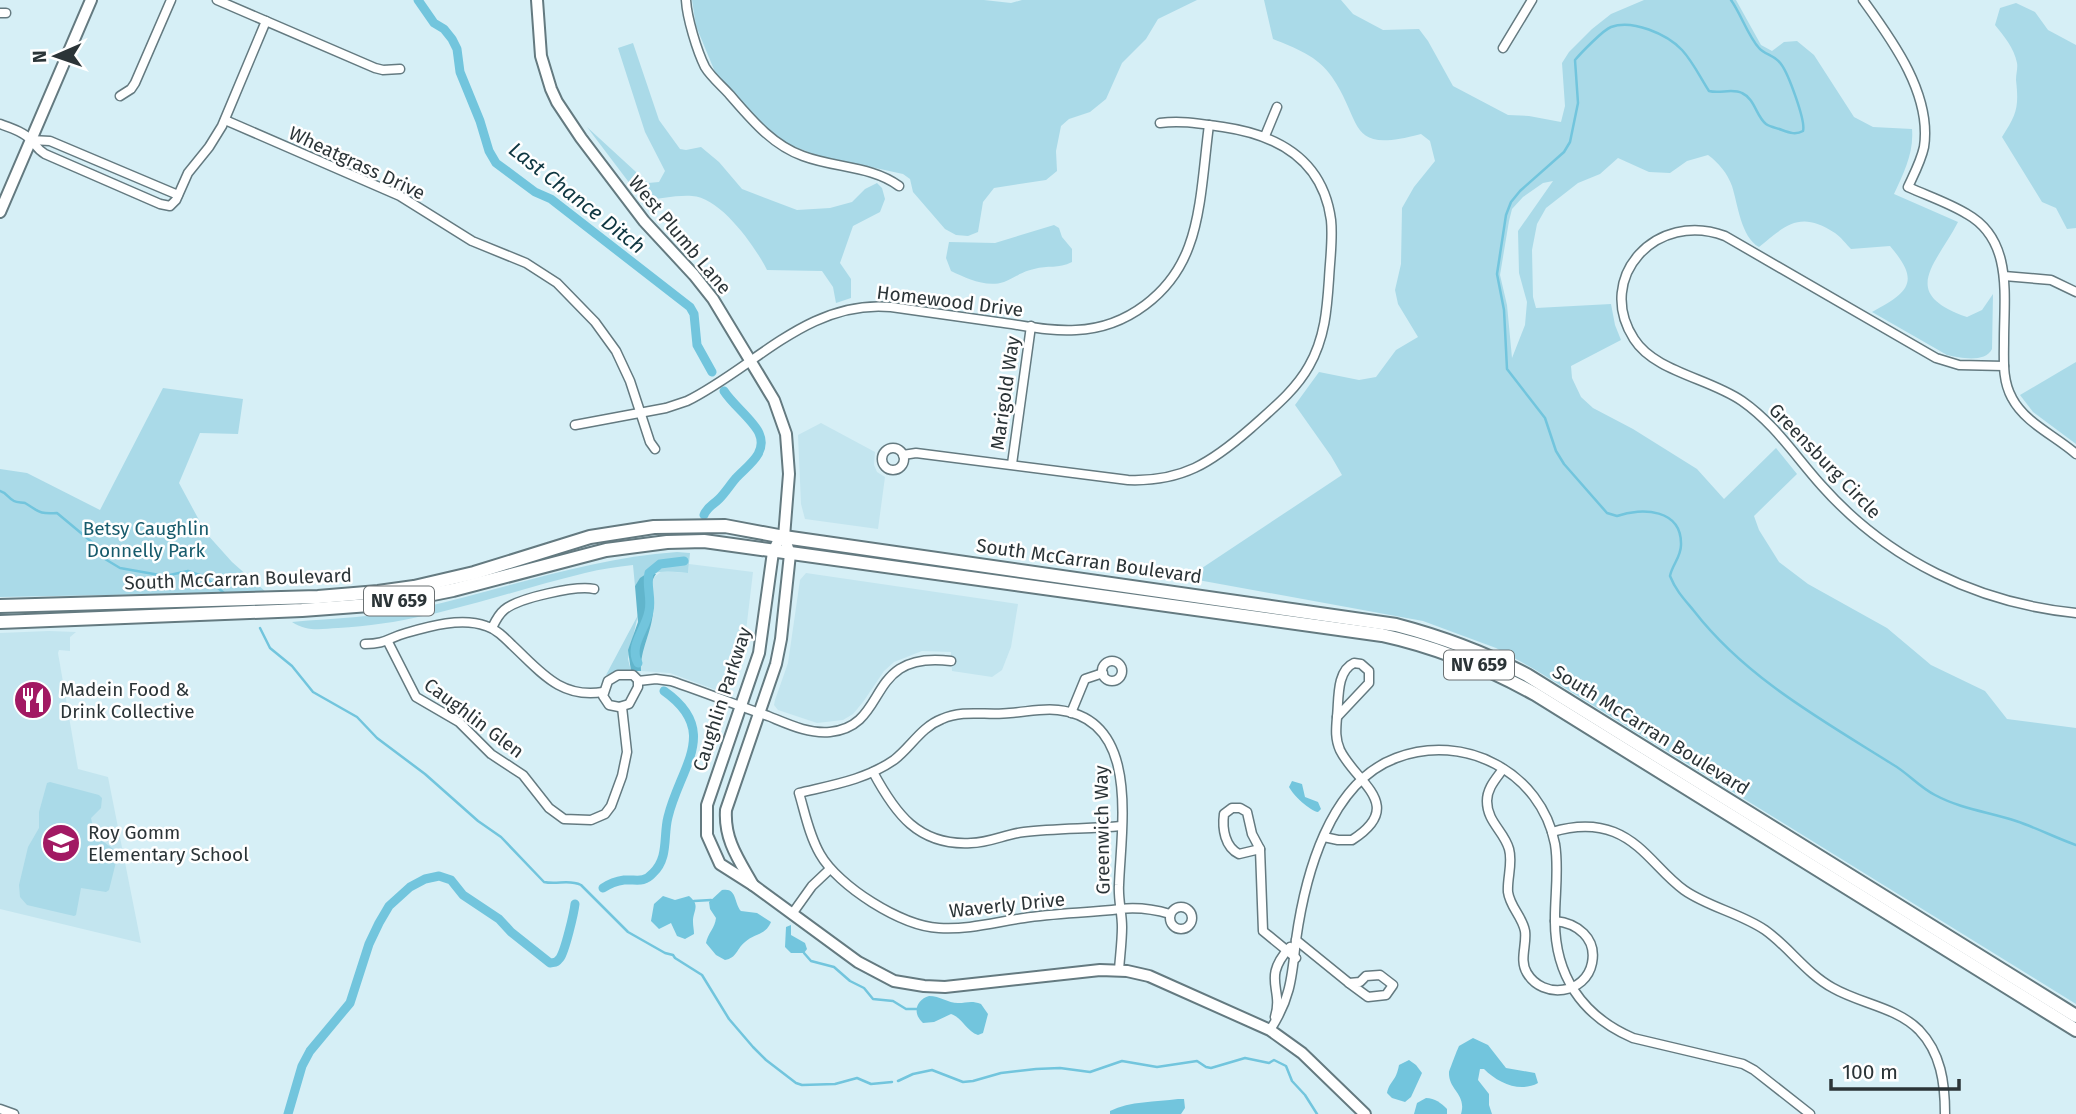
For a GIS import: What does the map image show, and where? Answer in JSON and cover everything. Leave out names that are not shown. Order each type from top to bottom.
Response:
[{"type":"main road","name":"South McCarran Boulevard","points":[[0,606],[310,598],[378,592],[474,573],[590,537],[653,527],[725,526],[784,537],[1396,625],[1481,652],[1527,675],[2076,1016]]},
{"type":"main road","name":"South McCarran Boulevard","points":[[0,622],[302,610],[383,604],[453,590],[606,550],[667,542],[704,541],[1360,631],[1406,640],[1478,664],[1535,694],[2076,1030]]},
{"type":"main road","points":[[59,604],[60,620]]},
{"type":"street","points":[[0,212],[91,0]]},
{"type":"street","points":[[120,96],[135,83],[171,0]]},
{"type":"street","points":[[217,0],[375,68],[400,69]]},
{"type":"street","name":"West Plumb Lane","points":[[537,0],[541,56],[558,102],[581,138],[630,203],[713,299],[774,400],[786,434],[789,474],[784,537]]},
{"type":"street","points":[[687,0],[688,15],[708,70],[771,138],[799,155],[885,176],[900,186]]},
{"type":"street","points":[[1503,48],[1532,0]]},
{"type":"street","points":[[1863,0],[1896,47],[1918,99],[1924,147],[1908,187],[1979,222],[1996,243],[2004,276],[2004,366],[2007,388],[2019,409],[2076,454]]},
{"type":"street","points":[[0,124],[15,129],[45,154],[160,204],[173,204],[188,173],[225,121],[266,21]]},
{"type":"street","points":[[1265,136],[1277,107]]},
{"type":"street","name":"Wheatgrass Drive","points":[[225,121],[408,200],[472,241],[526,263],[547,276],[581,306],[606,335],[630,381],[655,449]]},
{"type":"street","points":[[904,455],[916,453],[1128,480],[1162,479],[1195,469],[1224,451],[1299,382],[1316,353],[1325,320],[1332,234],[1331,219],[1322,189],[1306,165],[1284,145],[1265,136],[1248,130],[1185,121],[1160,123]]},
{"type":"street","name":"Homewood Drive","points":[[575,425],[687,401],[815,320],[846,309],[862,306],[891,307],[1077,330],[1111,324],[1141,309],[1165,288],[1184,260],[1194,229],[1209,125]]},
{"type":"street","points":[[31,140],[50,141],[178,195]]},
{"type":"street","name":"Greensburg Circle","points":[[2004,366],[1959,365],[1936,358],[1713,231],[1689,229],[1666,234],[1655,240],[1636,258],[1622,293],[1625,318],[1641,348],[1658,362],[1723,389],[1757,412],[1840,505],[1880,539],[1928,570],[1984,594],[2039,608],[2076,612]]},
{"type":"street","points":[[2004,276],[2051,280],[2076,292]]},
{"type":"street","name":"Marigold Way","points":[[1012,464],[1031,326]]},
{"type":"street","name":"Caughlin Parkway","points":[[753,885],[730,844],[726,819],[728,800],[779,654],[790,554],[784,537],[779,539],[774,552],[759,653],[710,795],[706,824],[710,846],[720,864],[866,968],[894,981],[945,986],[1119,970],[1159,980],[1270,1030],[1302,1053],[1365,1114]]},
{"type":"street","points":[[492,628],[505,610],[517,603],[571,588],[594,589]]},
{"type":"street","points":[[365,644],[388,642],[405,633],[461,622],[476,623],[492,628],[559,686],[580,694],[603,692]]},
{"type":"street","name":"Caughlin Glen","points":[[388,642],[416,697],[459,722],[491,754],[523,775],[549,808],[564,819],[591,820],[605,814],[611,806],[625,768],[627,752],[622,707]]},
{"type":"street","points":[[638,681],[671,681],[815,732],[838,731],[861,719],[884,683],[902,667],[924,660],[951,661]]},
{"type":"street","points":[[1324,837],[1352,840],[1372,820],[1377,801],[1340,749],[1337,739],[1337,717],[1344,670],[1354,663],[1361,664],[1369,671],[1369,683],[1337,717]]},
{"type":"street","points":[[1071,713],[1085,679],[1103,673]]},
{"type":"street","points":[[630,674],[638,681],[631,702],[622,707],[609,705],[604,699],[606,684],[615,676],[630,674]]},
{"type":"street","name":"Greenwich Way","points":[[799,793],[850,781],[873,772],[901,754],[930,725],[951,715],[1004,714],[1048,709],[1071,713],[1094,725],[1109,741],[1116,754],[1121,778],[1119,886],[1122,927],[1119,970]]},
{"type":"street","points":[[1270,1030],[1284,1006],[1293,978],[1296,940],[1310,873],[1324,837],[1348,793],[1394,758],[1424,750],[1460,750],[1476,754],[1520,780],[1541,806],[1552,832],[1557,860],[1555,921],[1558,952],[1572,989],[1591,1011],[1618,1031],[1633,1038],[1742,1064],[1754,1070],[1810,1114]]},
{"type":"street","points":[[1503,769],[1489,789],[1487,807],[1491,821],[1510,851],[1509,897],[1525,932],[1524,968],[1540,987],[1556,991],[1572,989],[1587,977],[1593,951],[1587,936],[1581,930],[1565,922],[1555,921]]},
{"type":"street","points":[[873,772],[889,803],[907,823],[920,832],[946,842],[970,844],[1020,832],[1121,825]]},
{"type":"street","name":"Waverly Drive","points":[[799,793],[815,844],[831,869],[882,909],[909,922],[924,926],[958,928],[1034,916],[1121,909],[1149,908],[1170,914]]},
{"type":"street","points":[[1260,849],[1245,854],[1234,851],[1228,842],[1223,824],[1224,814],[1232,808],[1247,812],[1252,834],[1260,849],[1263,931],[1296,958]]},
{"type":"street","points":[[1552,832],[1581,827],[1617,833],[1641,848],[1684,890],[1762,928],[1823,982],[1905,1019],[1917,1028],[1934,1050],[1943,1078],[1945,1114]]},
{"type":"street","points":[[792,914],[812,886],[831,869]]},
{"type":"street","points":[[1270,1030],[1277,1004],[1274,976],[1277,965],[1296,940]]},
{"type":"street","points":[[1296,940],[1349,983],[1368,997],[1386,995],[1393,985],[1380,975],[1366,976],[1360,982],[1349,983]]},
{"type":"street","points":[[1274,976],[1293,978]]},
{"type":"street","points":[[0,1109],[14,1114]]},
{"type":"shaded area","points":[[821,423],[875,452],[874,465],[877,472],[885,477],[878,529],[805,519],[801,504],[798,435]]},
{"type":"shaded area","points":[[689,564],[753,572],[746,631],[727,694],[670,673],[641,671],[640,656],[652,616],[652,579],[662,571],[688,573]]},
{"type":"shaded area","points":[[806,573],[1018,604],[1011,647],[1002,670],[992,677],[952,671],[951,652],[922,651],[894,662],[884,671],[853,714],[843,720],[817,723],[778,710],[774,705],[775,700],[788,663],[800,580]]},
{"type":"shaded area","points":[[646,574],[656,574],[651,587],[652,619],[642,655],[641,671],[631,671],[628,650],[638,622],[635,586]]},
{"type":"shaded area","name":"Roy Gomm Elementary School","points":[[76,632],[70,637],[70,651],[59,650],[58,653],[78,769],[108,777],[141,943],[0,909],[0,633]]},
{"type":"shaded area","points":[[1292,781],[1302,784],[1305,797],[1318,802],[1321,809],[1318,812],[1306,806],[1294,794],[1289,787]]},
{"type":"shaded area","points":[[722,890],[733,893],[741,911],[757,913],[771,922],[766,930],[742,944],[732,957],[725,960],[716,955],[706,943],[716,918],[709,902]]},
{"type":"shaded area","points":[[663,896],[675,900],[689,896],[693,899],[696,905],[694,934],[685,939],[677,936],[671,923],[659,929],[651,921],[654,904]]},
{"type":"shaded area","points":[[791,925],[791,935],[805,943],[807,949],[804,953],[791,953],[785,947],[786,927]]},
{"type":"shaded area","points":[[929,996],[954,1003],[981,1004],[988,1014],[983,1033],[974,1033],[951,1014],[934,1022],[923,1023],[917,1015],[917,1007]]},
{"type":"shaded area","points":[[1473,1038],[1488,1045],[1506,1068],[1535,1073],[1538,1083],[1517,1087],[1480,1069],[1478,1080],[1489,1094],[1492,1114],[1461,1114],[1462,1102],[1451,1083],[1449,1072],[1459,1046]]},
{"type":"shaded area","points":[[1409,1060],[1422,1073],[1411,1097],[1405,1102],[1392,1098],[1387,1093],[1399,1065]]},
{"type":"shaded area","points":[[1426,1098],[1440,1103],[1447,1109],[1447,1114],[1414,1114],[1417,1103]]},
{"type":"shaded area","points":[[1184,1099],[1185,1108],[1181,1114],[1110,1114],[1110,1111],[1126,1105]]},
{"type":"green space","points":[[692,0],[984,0],[1011,3],[1022,0],[1197,0],[1158,19],[1146,39],[1122,63],[1106,99],[1090,112],[1069,119],[1061,126],[1056,151],[1057,171],[1046,180],[994,188],[983,202],[978,232],[968,236],[956,235],[945,229],[913,192],[910,179],[903,174],[816,155],[783,142],[766,130],[715,72],[696,26]]},
{"type":"green space","points":[[1264,0],[1341,0],[1353,14],[1383,30],[1419,29],[1453,86],[1508,115],[1561,122],[1565,106],[1562,63],[1592,29],[1611,14],[1644,0],[1736,0],[1761,45],[1772,51],[1784,42],[1797,41],[1814,55],[1854,117],[1873,127],[1912,129],[1910,154],[1894,194],[1958,222],[1933,265],[1928,277],[1928,288],[1933,298],[1946,308],[1967,317],[1982,310],[1993,294],[1992,349],[1984,356],[1972,358],[1947,355],[1872,312],[1895,298],[1906,285],[1908,277],[1905,269],[1890,246],[1851,249],[1835,233],[1823,226],[1803,222],[1794,223],[1777,232],[1759,247],[1744,228],[1728,177],[1708,155],[1687,161],[1670,173],[1649,172],[1618,158],[1600,174],[1578,183],[1546,208],[1537,224],[1532,250],[1533,297],[1536,308],[1611,304],[1621,340],[1571,366],[1572,378],[1581,397],[1593,408],[1633,429],[1697,469],[1724,499],[1776,448],[1797,474],[1754,516],[1759,530],[1779,562],[1808,584],[1887,628],[1931,665],[1985,691],[2007,719],[2076,728],[2076,1004],[1496,648],[1423,621],[1187,578],[1342,475],[1295,405],[1319,372],[1359,380],[1376,377],[1396,350],[1418,337],[1398,304],[1395,290],[1401,264],[1402,208],[1414,187],[1435,161],[1430,141],[1421,134],[1380,140],[1368,137],[1360,131],[1332,77],[1320,63],[1273,39]],"holes":[[[1553,181],[1518,231],[1519,273],[1527,302],[1525,325],[1512,358],[1507,305],[1500,275],[1509,221],[1512,209],[1523,197],[1543,183]]]},
{"type":"green space","points":[[2016,3],[2035,12],[2048,30],[2076,45],[2076,228],[2067,229],[2056,208],[2042,202],[2002,137],[2016,110],[2017,65],[2011,47],[1995,25],[2000,8]]},
{"type":"green space","points":[[633,43],[659,120],[680,149],[701,147],[719,162],[742,189],[797,210],[830,208],[852,202],[865,189],[877,183],[882,188],[885,199],[880,212],[853,226],[840,263],[851,279],[851,298],[836,303],[833,287],[822,271],[767,270],[736,224],[703,198],[680,196],[643,201],[587,127],[648,183],[659,182],[665,171],[645,132],[618,48]]},
{"type":"green space","points":[[1054,225],[1059,228],[1062,237],[1072,249],[1072,262],[1034,269],[1004,282],[990,284],[951,271],[946,258],[949,242],[995,243]]},
{"type":"green space","points":[[2076,362],[2076,444],[2033,412],[2020,395]]},
{"type":"green space","name":"Betsy Caughlin Donnelly Park","points":[[163,388],[243,399],[238,434],[200,433],[179,483],[206,533],[232,562],[266,592],[0,597],[0,469],[27,473],[100,510]]},
{"type":"green space","points":[[677,552],[690,553],[688,573],[652,573],[635,586],[633,565],[585,573],[401,621],[320,629],[309,629],[292,622],[404,611],[579,567]]},
{"type":"green space","points":[[638,615],[628,659],[631,671],[606,675]]},
{"type":"green space","points":[[47,783],[102,798],[101,808],[91,818],[94,832],[116,851],[109,890],[106,892],[81,888],[74,916],[27,905],[20,897],[19,885],[28,847],[39,828],[39,812]]},
{"type":"waterway","name":"Last Chance Ditch","points":[[418,0],[434,23],[444,29],[452,39],[457,49],[460,72],[496,163],[535,192],[551,199],[690,307],[694,314],[697,345],[712,372]]},
{"type":"waterway","points":[[1731,0],[1755,43],[1779,61],[1784,69],[1799,108],[1803,131],[1793,133],[1768,125],[1750,99],[1742,93],[1709,91],[1682,50],[1649,29],[1619,25],[1603,32],[1575,60],[1578,103],[1570,142],[1564,152],[1520,191],[1511,202],[1506,215],[1497,274],[1504,310],[1507,369],[1545,418],[1556,451],[1564,464],[1607,513],[1617,516],[1649,512],[1668,518],[1675,524],[1680,533],[1681,545],[1670,576],[1684,599],[1737,657],[1786,696],[1935,795],[1965,807],[2024,824],[2076,845]]},
{"type":"waterway","name":"Last Chance Ditch","points":[[704,515],[755,458],[761,447],[756,428],[724,391]]},
{"type":"waterway","points":[[0,491],[14,501],[25,503],[40,512],[57,513],[99,548],[105,559],[120,568],[165,576],[188,571],[205,577],[224,593]]},
{"type":"waterway","name":"Last Chance Ditch","points":[[638,663],[635,657],[636,644],[650,606],[649,573],[660,564],[684,561]]},
{"type":"waterway","points":[[260,628],[270,648],[292,666],[313,692],[357,717],[377,738],[501,837],[544,882],[572,882],[581,885],[628,932],[673,955],[702,975],[729,1019],[753,1047],[796,1083],[835,1084],[857,1078],[871,1084],[892,1082]]},
{"type":"waterway","name":"Last Chance Ditch","points":[[603,888],[621,880],[646,879],[661,861],[668,817],[692,750],[693,735],[690,721],[681,706],[664,691]]},
{"type":"waterway","name":"Last Chance Ditch","points":[[288,1114],[302,1066],[310,1051],[350,1003],[369,944],[379,923],[389,906],[410,887],[425,879],[439,876],[451,880],[463,895],[499,919],[550,963],[557,962],[562,954],[575,904]]},
{"type":"waterway","points":[[694,901],[711,900]]},
{"type":"waterway","points":[[804,953],[811,961],[834,967],[850,981],[864,988],[873,999],[893,1001],[906,1009],[917,1009]]},
{"type":"waterway","points":[[898,1081],[932,1070],[963,1082],[1001,1073],[1036,1069],[1060,1068],[1090,1072],[1122,1061],[1157,1067],[1197,1061],[1211,1068],[1245,1058],[1269,1063],[1274,1060],[1286,1066],[1292,1081],[1317,1114]]},
{"type":"place","name":"Madein Food & Drink Collective","points":[[33,700]]},
{"type":"place","name":"Roy Gomm Elementary School","points":[[61,843]]}]
